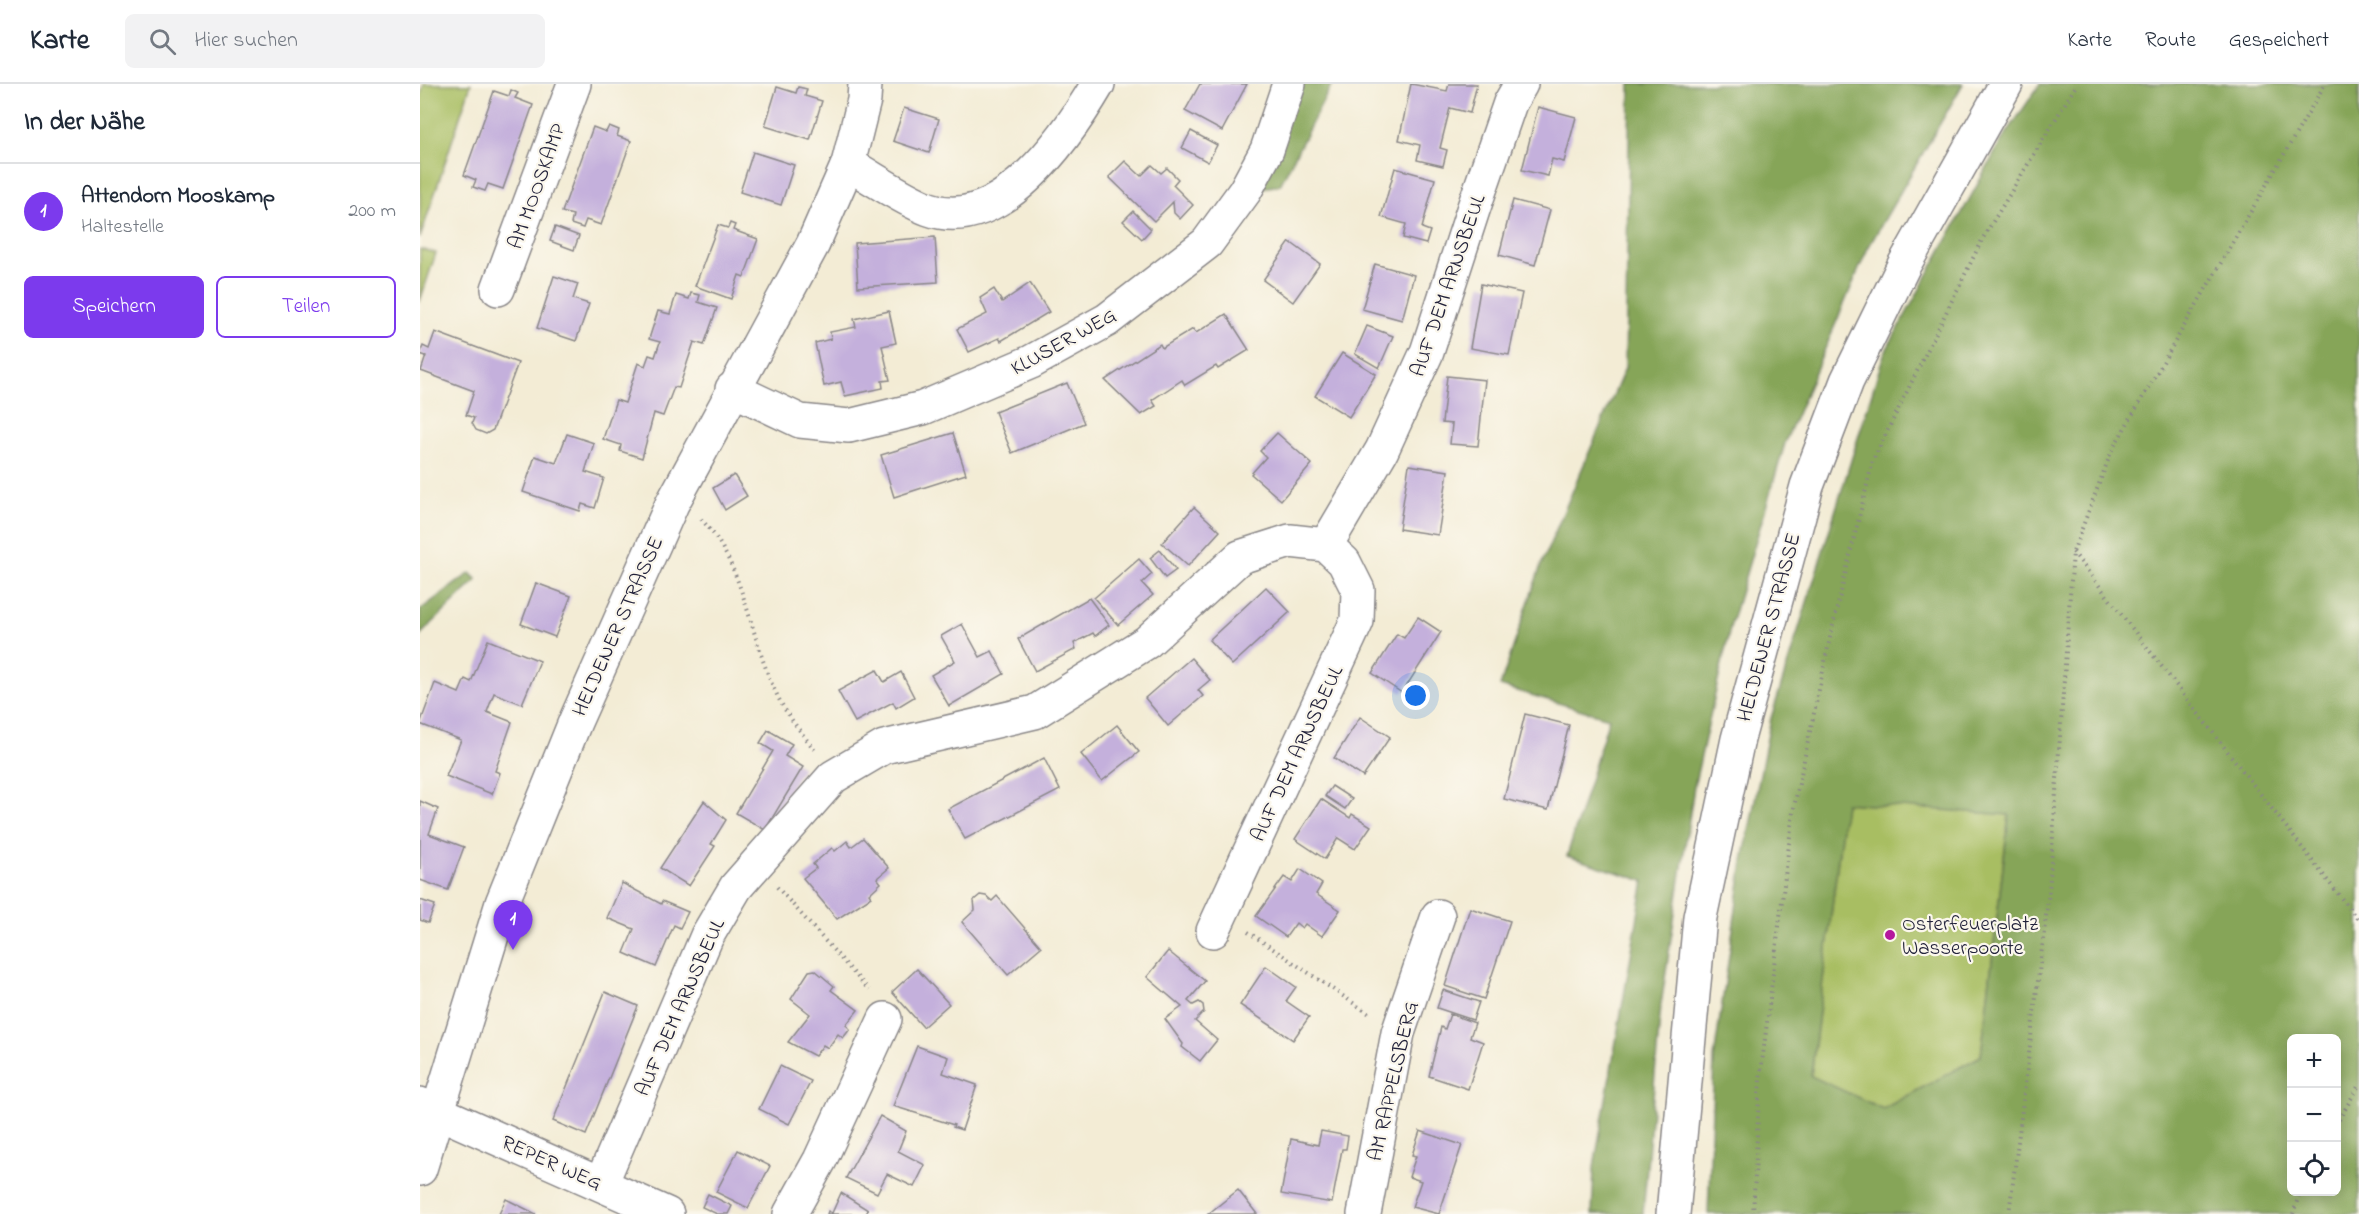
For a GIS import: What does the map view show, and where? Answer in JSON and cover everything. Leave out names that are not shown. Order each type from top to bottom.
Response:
[{"type":"street","name":"AM MOOSKAMP","points":[[498,289],[574,84]]},
{"type":"street","name":"HELDENER STRASSE","points":[[420,1169],[428,1107],[502,903],[571,732],[672,504],[732,389],[813,244],[848,164],[864,100],[865,84]]},
{"type":"street","points":[[848,164],[930,209],[966,213],[999,201],[1041,162],[1077,120],[1098,84]]},
{"type":"street","name":"KLUSER WEG","points":[[732,389],[800,421],[849,426],[923,408],[1031,362],[1107,320],[1207,243],[1245,191],[1267,150],[1289,84]]},
{"type":"street","name":"AUF DEM ARNSBEUL","points":[[1326,545],[1382,450],[1427,352],[1480,188],[1510,103],[1521,84]]},
{"type":"street","name":"HELDENER STRASSE","points":[[1673,1214],[1700,917],[1738,739],[1807,486],[1847,381],[1899,275],[2006,84]]},
{"type":"street","name":"AUF DEM ARNSBEUL","points":[[601,1184],[707,936],[736,888],[833,777],[884,747],[1035,712],[1147,642],[1240,557],[1290,541],[1326,545],[1344,562],[1358,590],[1357,621],[1218,922]]},
{"type":"street","name":"AM RAPPELSBERG","points":[[1364,1214],[1398,1033],[1438,916]]},
{"type":"street","points":[[790,1214],[820,1160],[885,1019]]},
{"type":"street","name":"REPER WEG","points":[[428,1107],[667,1214]]},
{"type":"path","points":[[1753,1214],[1760,1079],[1793,812],[1831,633],[1873,460],[1983,238],[2077,84]]},
{"type":"path","points":[[2009,1214],[2049,892],[2073,552],[2112,450],[2325,84]]},
{"type":"path","points":[[672,504],[698,516],[718,538],[740,586],[777,696],[833,777]]},
{"type":"path","points":[[2073,552],[2359,921]]},
{"type":"path","points":[[756,864],[866,984],[885,1019]]},
{"type":"path","points":[[1218,922],[1398,1033]]},
{"type":"path","points":[[2341,1118],[2359,1085]]},
{"type":"path","points":[[2293,1214],[2298,1196]]},
{"type":"green space","points":[[424,84],[471,84],[420,238],[420,98]]},
{"type":"green space","points":[[1289,84],[1332,84],[1280,185],[1245,191]]},
{"type":"green space","points":[[1630,84],[1963,84],[1868,248],[1786,440],[1731,624],[1694,787],[1661,1005],[1643,1214],[1592,1214],[1594,1167],[1644,881],[1567,856],[1609,718],[1500,686],[1541,565],[1625,368]]},
{"type":"green space","points":[[2040,84],[2359,84],[2359,1214],[1708,1214],[1714,1058],[1743,861],[1771,718],[1884,354],[2002,140]],"holes":[[[1845,803],[2009,815],[1981,1056],[1883,1109],[1811,1076]]]},
{"type":"green space","points":[[420,249],[436,253],[420,301]]},
{"type":"green space","points":[[470,573],[477,580],[420,635],[420,610]]},
{"type":"green space","points":[[1845,803],[2009,814],[1981,1056],[1883,1109],[1811,1077]]},
{"type":"building","points":[[1200,84],[1247,84],[1222,131],[1185,111]]},
{"type":"building","points":[[1411,84],[1447,91],[1449,84],[1477,84],[1470,113],[1450,108],[1440,148],[1447,150],[1443,166],[1417,160],[1420,145],[1399,140]]},
{"type":"building","points":[[777,87],[796,93],[798,87],[807,89],[805,96],[822,101],[810,140],[765,126]]},
{"type":"building","points":[[511,90],[518,93],[515,98],[533,105],[503,189],[488,184],[485,191],[473,187],[476,180],[464,175],[494,91],[509,96]]},
{"type":"building","points":[[1538,107],[1576,117],[1564,162],[1552,159],[1548,176],[1522,170]]},
{"type":"building","points":[[904,108],[939,119],[929,153],[893,141]]},
{"type":"building","points":[[609,126],[619,130],[617,136],[631,141],[601,225],[586,220],[583,228],[571,224],[573,215],[562,212],[593,127],[606,132]]},
{"type":"building","points":[[1191,131],[1217,145],[1208,162],[1182,148]]},
{"type":"building","points":[[753,152],[794,165],[781,205],[740,192]]},
{"type":"building","points":[[1125,161],[1141,176],[1152,165],[1161,173],[1167,168],[1178,179],[1173,185],[1193,205],[1180,219],[1174,213],[1173,202],[1154,221],[1109,177]]},
{"type":"building","points":[[1395,168],[1435,179],[1422,228],[1430,231],[1426,244],[1403,238],[1406,224],[1381,217]]},
{"type":"building","points":[[1513,200],[1550,210],[1535,265],[1499,255]]},
{"type":"building","points":[[1133,211],[1151,229],[1142,239],[1123,221]]},
{"type":"building","points":[[730,223],[735,225],[733,230],[758,239],[744,277],[739,275],[731,299],[695,286],[718,225],[728,228]]},
{"type":"building","points":[[555,227],[579,236],[574,250],[550,241]]},
{"type":"building","points":[[935,237],[938,282],[858,287],[855,243]]},
{"type":"building","points":[[1290,242],[1320,264],[1293,302],[1263,280]]},
{"type":"building","points":[[1375,264],[1414,275],[1402,320],[1362,309]]},
{"type":"building","points":[[554,276],[578,284],[573,299],[589,304],[576,341],[537,328]]},
{"type":"building","points":[[1030,283],[1049,312],[1001,341],[999,338],[969,352],[957,329],[987,314],[980,298],[994,289],[1002,302]]},
{"type":"building","points":[[1481,284],[1522,293],[1509,355],[1470,348]]},
{"type":"building","points":[[691,293],[700,295],[698,302],[717,308],[704,345],[694,342],[679,388],[674,387],[663,416],[654,413],[642,458],[620,451],[621,445],[603,439],[616,400],[625,403],[638,363],[645,366],[649,355],[655,357],[660,342],[649,339],[658,311],[670,314],[676,295],[689,299]]},
{"type":"building","points":[[889,311],[896,343],[882,346],[890,380],[882,381],[883,388],[845,396],[841,382],[824,386],[815,343],[831,339],[830,332],[856,327],[854,319]]},
{"type":"building","points":[[1226,314],[1249,350],[1185,385],[1182,380],[1152,400],[1156,406],[1141,415],[1105,380],[1160,344],[1162,348],[1193,329],[1196,333]]},
{"type":"building","points":[[1367,326],[1393,336],[1379,368],[1355,354]]},
{"type":"building","points":[[435,332],[518,363],[493,430],[486,434],[476,430],[472,423],[474,418],[466,415],[474,391],[421,371],[426,356],[420,354],[423,346],[429,349]]},
{"type":"building","points":[[1342,353],[1376,374],[1349,417],[1315,396]]},
{"type":"building","points":[[1447,376],[1485,380],[1478,446],[1450,444],[1452,424],[1442,423]]},
{"type":"building","points":[[1067,383],[1084,423],[1012,453],[995,412]]},
{"type":"building","points":[[953,433],[966,474],[894,497],[881,455]]},
{"type":"building","points":[[1277,433],[1312,464],[1281,500],[1251,474],[1266,457],[1260,451]]},
{"type":"building","points":[[567,434],[594,443],[585,472],[604,478],[595,508],[582,504],[580,511],[523,492],[535,456],[556,463]]},
{"type":"building","points":[[1409,465],[1448,471],[1438,535],[1399,529]]},
{"type":"building","points":[[734,475],[747,496],[725,510],[713,488]]},
{"type":"building","points":[[1194,507],[1220,531],[1188,566],[1162,543]]},
{"type":"building","points":[[1160,550],[1176,570],[1165,578],[1150,558]]},
{"type":"building","points":[[1139,559],[1152,574],[1142,583],[1153,595],[1118,625],[1094,598]]},
{"type":"building","points":[[536,583],[571,596],[555,637],[521,624]]},
{"type":"building","points":[[1266,587],[1290,612],[1232,665],[1209,640]]},
{"type":"building","points":[[1089,598],[1109,625],[1095,636],[1093,633],[1074,643],[1076,649],[1035,671],[1018,639]]},
{"type":"building","points":[[1418,617],[1441,632],[1402,693],[1372,673],[1397,634],[1404,638]]},
{"type":"building","points":[[962,624],[980,657],[992,651],[1004,674],[949,706],[931,675],[955,661],[941,636]]},
{"type":"building","points":[[488,640],[540,661],[522,704],[494,693],[487,712],[512,722],[495,771],[500,773],[492,794],[446,776],[461,740],[420,724],[435,683],[459,693],[465,679],[471,682]]},
{"type":"building","points":[[1191,658],[1210,680],[1198,690],[1203,696],[1168,726],[1145,698]]},
{"type":"building","points":[[877,670],[884,682],[901,672],[914,697],[896,708],[893,702],[855,722],[838,691]]},
{"type":"building","points":[[1525,714],[1569,725],[1548,810],[1504,799]]},
{"type":"building","points":[[1360,717],[1390,737],[1363,777],[1334,758]]},
{"type":"building","points":[[1117,725],[1139,752],[1102,781],[1081,754]]},
{"type":"building","points":[[768,730],[792,744],[785,756],[803,767],[765,830],[736,813],[773,751],[760,743]]},
{"type":"building","points":[[1044,758],[1060,790],[965,839],[948,809]]},
{"type":"building","points":[[1332,786],[1352,799],[1345,809],[1325,796]]},
{"type":"building","points":[[1321,799],[1350,818],[1352,814],[1371,826],[1355,849],[1338,838],[1325,859],[1295,839]]},
{"type":"building","points":[[420,801],[438,809],[429,834],[464,847],[448,890],[420,880]]},
{"type":"building","points":[[704,801],[726,820],[711,844],[715,846],[689,886],[660,868]]},
{"type":"building","points":[[863,838],[889,868],[877,878],[881,883],[869,894],[871,897],[837,919],[803,878],[816,868],[813,864],[832,848],[835,851],[847,841],[851,847]]},
{"type":"building","points":[[1300,869],[1322,884],[1316,894],[1340,910],[1322,936],[1305,924],[1302,928],[1296,923],[1286,937],[1256,916],[1284,877],[1292,882]]},
{"type":"building","points":[[622,883],[661,904],[662,901],[688,912],[680,928],[674,925],[656,967],[624,953],[634,929],[607,918]]},
{"type":"building","points":[[980,895],[992,901],[997,896],[1041,947],[1008,975],[962,922],[975,910],[974,900]]},
{"type":"building","points":[[420,900],[435,905],[428,923],[420,920]]},
{"type":"building","points":[[1470,908],[1510,921],[1484,999],[1445,986]]},
{"type":"building","points":[[1168,951],[1205,981],[1188,1001],[1193,1005],[1199,1002],[1203,1005],[1204,1012],[1195,1021],[1217,1040],[1200,1061],[1182,1047],[1183,1044],[1165,1019],[1182,1007],[1147,977]]},
{"type":"building","points":[[1266,966],[1296,987],[1286,1001],[1309,1017],[1293,1040],[1240,1005]]},
{"type":"building","points":[[917,969],[949,1004],[923,1027],[892,992]]},
{"type":"building","points":[[815,970],[834,986],[831,990],[858,1010],[846,1025],[850,1029],[843,1038],[838,1034],[828,1048],[823,1045],[815,1056],[788,1042],[810,1014],[791,999],[809,971]]},
{"type":"building","points":[[1443,990],[1479,1002],[1473,1020],[1437,1008]]},
{"type":"building","points":[[605,992],[638,1006],[586,1135],[553,1121]]},
{"type":"building","points":[[1450,1014],[1475,1023],[1470,1037],[1483,1042],[1468,1089],[1429,1076],[1441,1027],[1445,1029]]},
{"type":"building","points":[[917,1046],[948,1057],[943,1073],[977,1085],[962,1130],[953,1127],[954,1125],[893,1106]]},
{"type":"building","points":[[780,1066],[811,1081],[789,1124],[759,1109]]},
{"type":"building","points":[[880,1116],[906,1131],[898,1151],[925,1165],[914,1187],[887,1174],[877,1193],[846,1178]]},
{"type":"building","points":[[1321,1131],[1348,1136],[1346,1149],[1342,1149],[1332,1203],[1281,1194],[1291,1139],[1318,1145]]},
{"type":"building","points":[[1420,1131],[1462,1145],[1439,1214],[1412,1207],[1421,1181],[1409,1177],[1416,1156],[1412,1155]]},
{"type":"building","points":[[738,1150],[770,1166],[748,1208],[716,1192]]},
{"type":"building","points":[[1238,1190],[1257,1214],[1208,1214]]},
{"type":"building","points":[[841,1193],[868,1210],[866,1214],[827,1214],[828,1211],[832,1213]]},
{"type":"building","points":[[708,1194],[732,1206],[728,1214],[717,1214],[702,1207]]},
{"type":"building","points":[[506,1199],[536,1214],[499,1214]]},
{"type":"place","name":"Osterfeuerplatz Wasserpoorte","points":[[1890,935]]},
{"type":"place","name":"Attendorn Mooskamp","points":[[513,950]]}]
